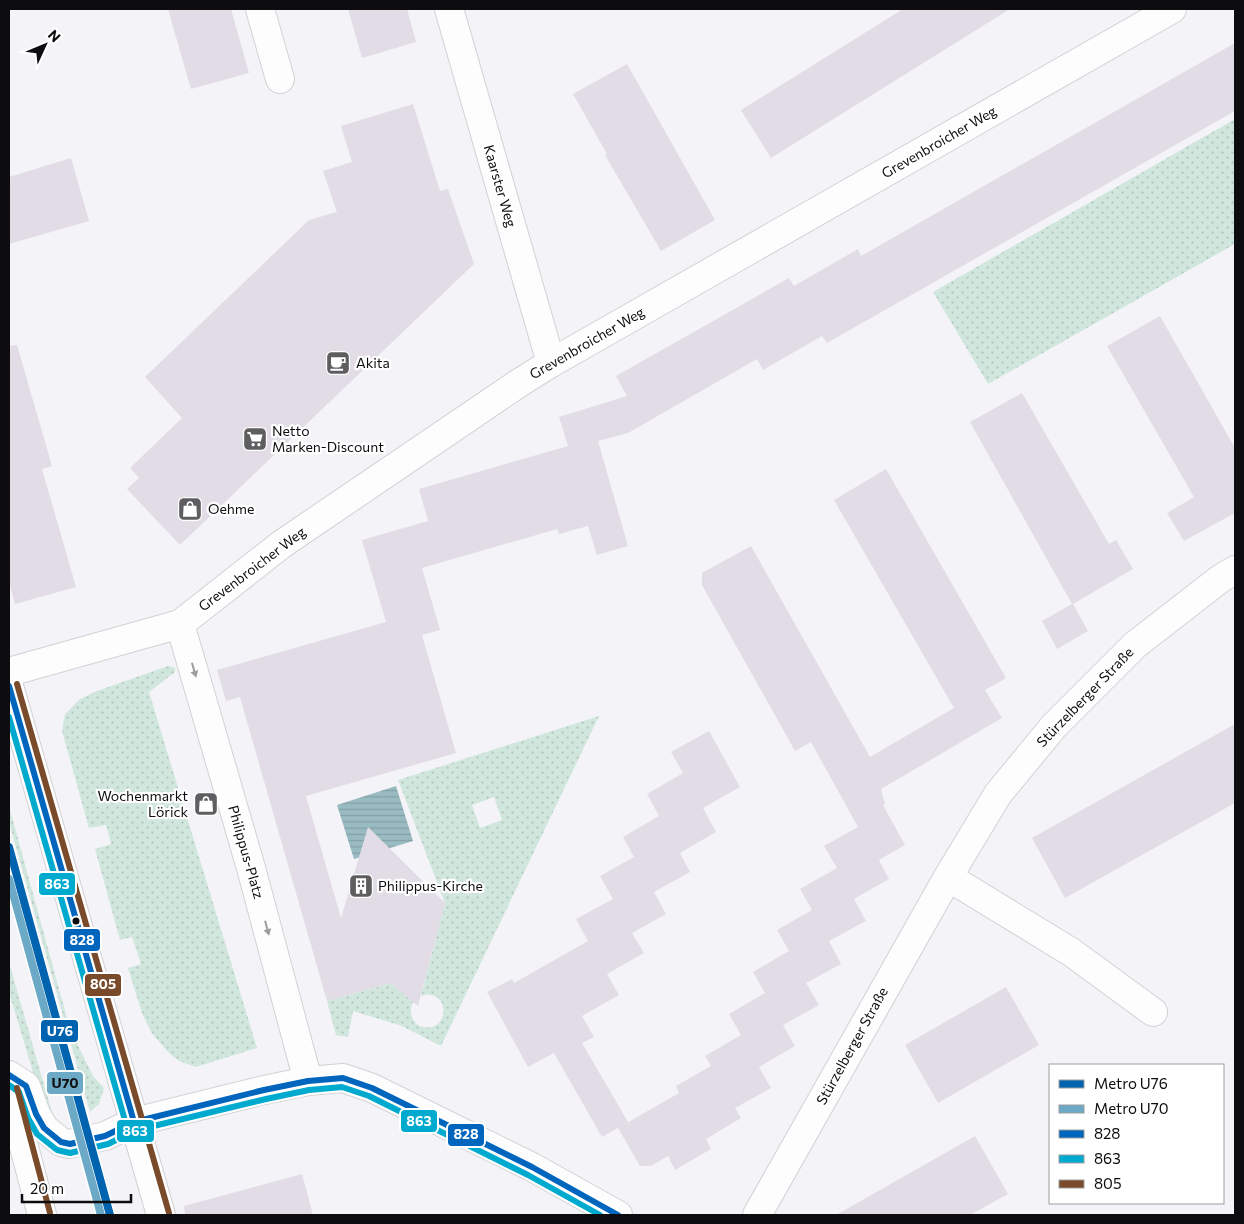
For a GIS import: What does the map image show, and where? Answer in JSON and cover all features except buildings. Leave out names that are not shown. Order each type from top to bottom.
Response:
[{"type":"street","points":[[260,9],[280,79]]},
{"type":"street","name":"Kaarster Weg","points":[[449,9],[551,363]]},
{"type":"street","name":"Grevenbroicher Weg","points":[[9,672],[180,624],[282,544],[551,363],[1172,9]]},
{"type":"street","name":"Stürzelberger Straße","points":[[757,1215],[948,877],[998,794],[1054,726],[1135,645],[1220,579],[1235,570]]},
{"type":"street","name":"Philippus-Platz","points":[[180,624],[251,868],[308,1080]]},
{"type":"street","points":[[9,686],[161,1215]]},
{"type":"street","points":[[948,877],[1071,952],[1153,1012]]},
{"type":"street","points":[[9,1075],[26,1086],[36,1114],[44,1128],[61,1142],[70,1144],[90,1141],[105,1136],[134,1122],[264,1090],[308,1080],[343,1078],[372,1088],[532,1167],[618,1215]]},
{"type":"street","points":[[9,1090],[42,1215]]},
{"type":"green space","points":[[1235,119],[1235,244],[988,384],[933,292]]},
{"type":"green space","points":[[168,666],[175,668],[175,672],[149,692],[257,1048],[196,1067],[179,1061],[167,1051],[151,1032],[142,1013],[128,968],[141,964],[132,937],[120,940],[95,849],[111,844],[106,825],[89,828],[62,731],[65,714],[80,699],[97,691]]},
{"type":"green space","points":[[599,716],[441,1046],[402,1026],[353,1011],[348,1037],[336,1035],[327,1001],[391,983],[413,1002],[411,1014],[418,1025],[432,1027],[442,1017],[442,1003],[438,998],[431,995],[421,996],[445,903],[398,780]],"holes":[[[494,797],[502,820],[480,828],[472,805]]]},
{"type":"green space","points":[[9,806],[70,1029],[93,1076],[104,1088],[99,1104],[90,1112],[9,822]]},
{"type":"green space","points":[[9,962],[53,1116],[44,1109],[9,992]]},
{"type":"water","points":[[396,786],[413,841],[354,859],[337,805]]},
{"type":"metro line","name":"U76","points":[[9,847],[110,1215]]},
{"type":"metro line","name":"U70","points":[[9,879],[101,1215]]},
{"type":"transit line","name":"805","points":[[17,684],[169,1213]]},
{"type":"transit line","name":"828","points":[[9,686],[134,1122]]},
{"type":"transit line","name":"863","points":[[9,717],[126,1124]]},
{"type":"transit line","name":"828","points":[[9,1075],[26,1086],[36,1114],[44,1128],[61,1142],[70,1144],[105,1136],[134,1122],[264,1090],[308,1081],[343,1078],[372,1088],[532,1167],[618,1215]]},
{"type":"transit line","name":"863","points":[[9,1085],[19,1092],[28,1118],[37,1134],[57,1150],[70,1153],[108,1144],[137,1130],[266,1099],[309,1090],[342,1087],[369,1096],[528,1175],[600,1215]]},
{"type":"transit line","name":"805","points":[[17,1088],[50,1213]]},
{"type":"place","name":"Akita","points":[[338,363]]},
{"type":"place","name":"Netto Marken-Discount","points":[[255,439]]},
{"type":"place","name":"Oehme","points":[[190,509]]},
{"type":"place","name":"Wochenmarkt Lörick","points":[[206,804]]},
{"type":"place","name":"Philippus-Kirche","points":[[361,886]]}]
